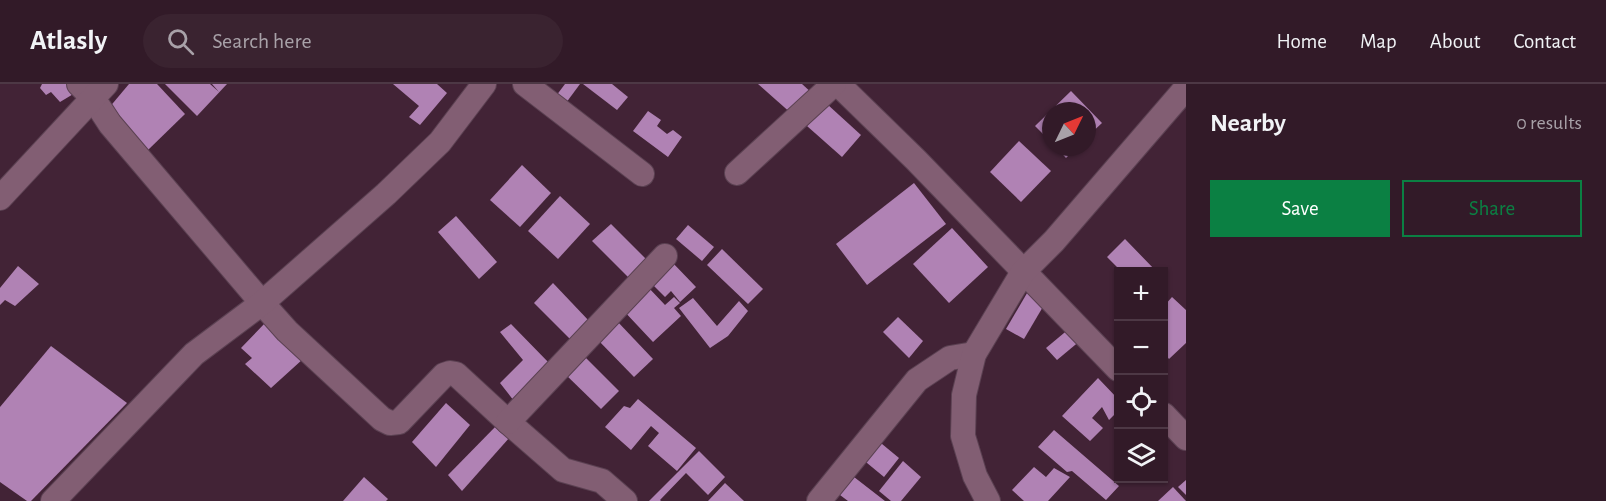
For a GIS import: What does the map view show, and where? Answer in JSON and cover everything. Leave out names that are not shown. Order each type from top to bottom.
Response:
[{"type":"street","points":[[52,501],[194,354],[262,303],[386,194],[440,142],[484,84]]},
{"type":"street","points":[[525,84],[642,174]]},
{"type":"street","points":[[737,173],[836,84],[916,160],[1114,364]]},
{"type":"street","points":[[988,501],[975,476],[963,436],[964,395],[974,354],[1023,272],[1054,241],[1186,88]]},
{"type":"street","points":[[0,198],[93,89],[110,124],[262,303],[304,347],[382,418],[390,423],[399,422],[444,375],[456,374],[563,470],[602,481],[625,501]]},
{"type":"street","points":[[508,422],[665,256]]},
{"type":"street","points":[[819,501],[917,380],[950,358],[974,354]]},
{"type":"street","points":[[1168,419],[1186,438]]},
{"type":"building","points":[[42,84],[68,84],[75,93],[60,102],[51,92],[46,95],[40,88]]},
{"type":"building","points":[[129,84],[157,84],[185,114],[148,150],[108,109]]},
{"type":"building","points":[[165,84],[210,84],[219,92],[212,84],[227,84],[197,116]]},
{"type":"building","points":[[393,84],[437,84],[447,93],[420,125],[409,117],[419,106]]},
{"type":"building","points":[[565,84],[580,84],[563,107],[553,100]]},
{"type":"building","points":[[583,84],[612,84],[628,97],[617,110]]},
{"type":"building","points":[[758,84],[802,84],[813,94],[793,115]]},
{"type":"building","points":[[1071,91],[1082,102],[1060,102]]},
{"type":"building","points":[[827,104],[861,135],[842,157],[807,126]]},
{"type":"building","points":[[648,111],[661,120],[657,126],[667,134],[673,130],[682,137],[668,157],[633,131]]},
{"type":"building","points":[[1096,117],[1102,123],[1096,129]]},
{"type":"building","points":[[1042,119],[1042,133],[1035,126]]},
{"type":"building","points":[[1019,141],[1051,171],[1021,202],[990,172]]},
{"type":"building","points":[[522,165],[551,193],[520,227],[490,200]]},
{"type":"building","points":[[914,183],[946,224],[867,285],[836,244]]},
{"type":"building","points":[[560,196],[590,224],[558,259],[528,231]]},
{"type":"building","points":[[456,216],[497,262],[479,279],[438,232]]},
{"type":"building","points":[[611,224],[648,261],[630,279],[592,241]]},
{"type":"building","points":[[688,225],[714,247],[702,261],[676,239]]},
{"type":"building","points":[[952,228],[988,267],[949,303],[913,264]]},
{"type":"building","points":[[1125,239],[1152,267],[1117,267],[1107,257]]},
{"type":"building","points":[[722,249],[763,289],[748,304],[707,265]]},
{"type":"building","points":[[671,261],[696,287],[680,302],[671,291],[665,297],[649,281]]},
{"type":"building","points":[[18,266],[39,284],[15,306],[5,300],[0,305],[0,288]]},
{"type":"building","points":[[553,283],[590,322],[572,341],[534,303]]},
{"type":"building","points":[[647,286],[665,305],[674,297],[680,303],[674,308],[681,316],[653,342],[622,309]]},
{"type":"building","points":[[1030,288],[1044,305],[1024,339],[1006,329]]},
{"type":"building","points":[[1172,297],[1186,310],[1186,343],[1169,359],[1168,358],[1168,302]]},
{"type":"building","points":[[693,298],[717,326],[739,301],[748,311],[728,336],[710,348],[679,308]]},
{"type":"building","points":[[898,317],[923,341],[909,358],[883,332]]},
{"type":"building","points":[[616,320],[653,359],[634,377],[597,339]]},
{"type":"building","points":[[265,323],[303,359],[271,388],[245,364],[252,358],[241,348]]},
{"type":"building","points":[[511,324],[550,364],[514,401],[500,383],[523,360],[500,332]]},
{"type":"building","points":[[1070,328],[1081,340],[1057,360],[1046,348]]},
{"type":"building","points":[[51,346],[127,403],[31,501],[27,501],[0,482],[0,407]]},
{"type":"building","points":[[585,357],[619,391],[601,409],[563,372]]},
{"type":"building","points":[[1098,378],[1114,395],[1114,415],[1109,420],[1102,407],[1092,418],[1103,428],[1090,441],[1062,416]]},
{"type":"building","points":[[638,399],[696,448],[677,471],[648,446],[659,433],[651,426],[631,450],[605,427],[624,406],[630,408]]},
{"type":"building","points":[[446,403],[470,425],[436,467],[412,442]]},
{"type":"building","points":[[498,424],[511,436],[462,491],[448,475]]},
{"type":"building","points":[[1054,430],[1119,486],[1106,500],[1072,471],[1067,472],[1038,447]]},
{"type":"building","points":[[876,439],[899,458],[884,477],[861,458]]},
{"type":"building","points":[[699,451],[725,477],[708,495],[686,473],[661,501],[649,501]]},
{"type":"building","points":[[903,461],[921,477],[901,501],[891,501],[879,491]]},
{"type":"building","points":[[1034,467],[1046,477],[1054,468],[1070,477],[1048,501],[1024,501],[1012,490]]},
{"type":"building","points":[[845,470],[885,501],[848,501],[840,495],[835,501],[822,501]]},
{"type":"building","points":[[364,477],[388,499],[386,501],[343,501]]},
{"type":"building","points":[[1186,480],[1186,495],[1178,487]]},
{"type":"building","points":[[725,483],[744,501],[708,501]]},
{"type":"building","points":[[1173,487],[1186,501],[1158,501]]}]
